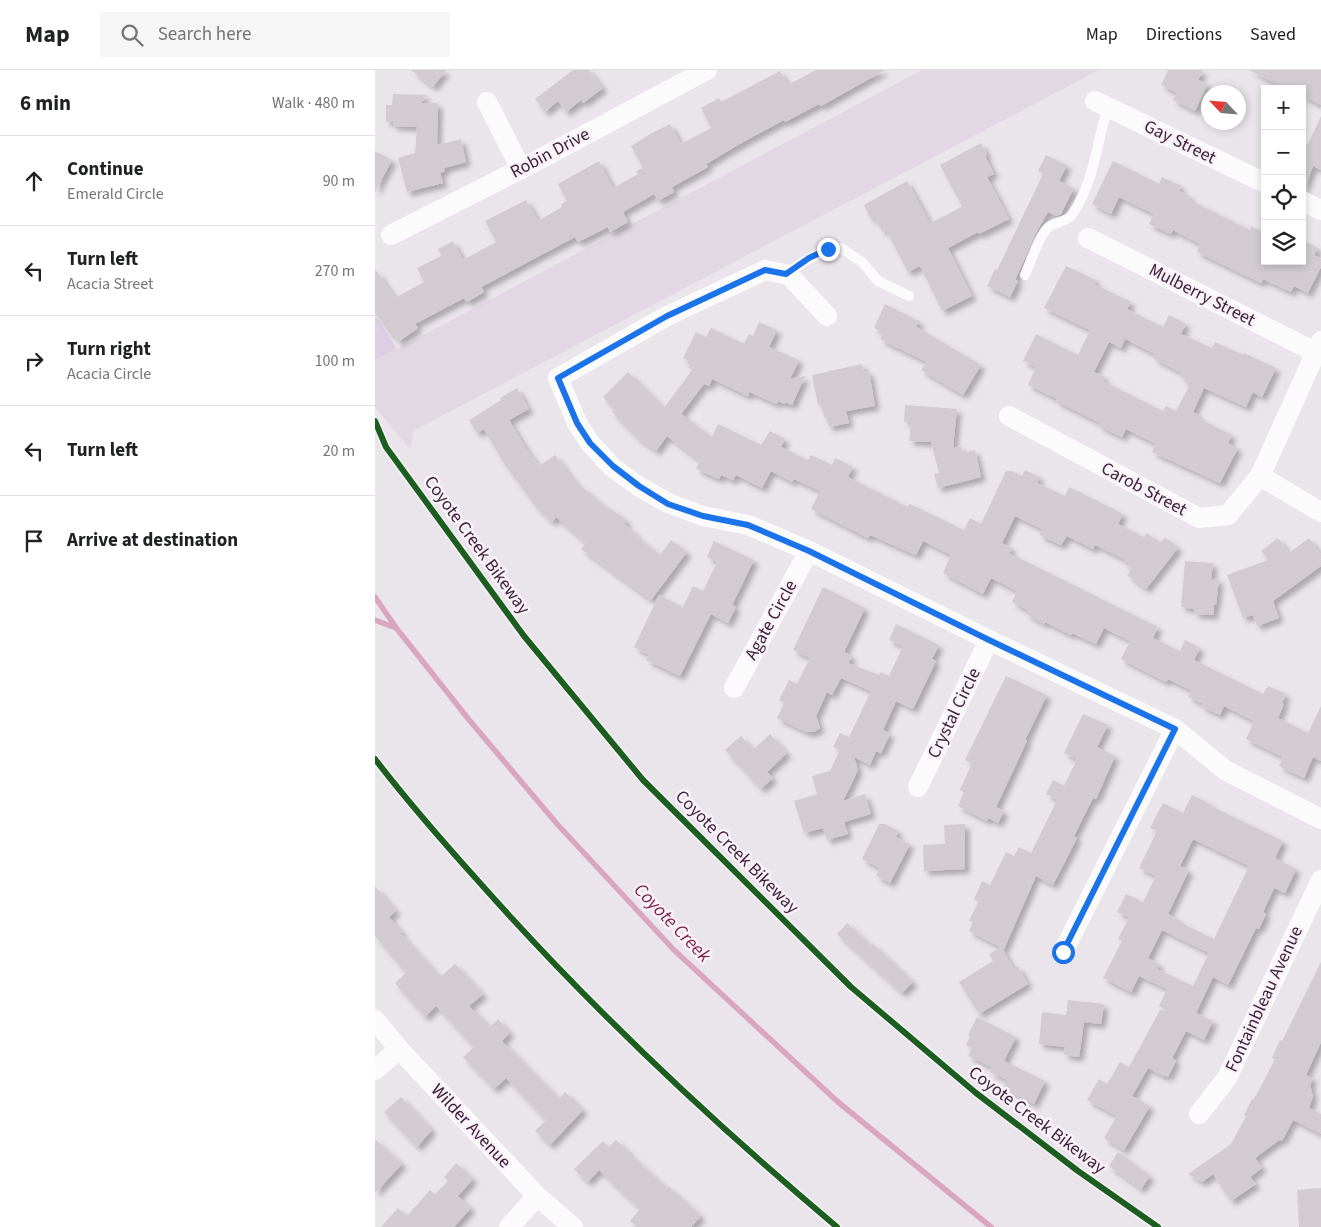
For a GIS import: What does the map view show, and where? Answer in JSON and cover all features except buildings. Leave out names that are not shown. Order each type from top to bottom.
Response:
[{"type":"street","name":"Robin Drive","points":[[391,235],[521,169],[707,70]]},
{"type":"street","points":[[487,102],[521,169]]},
{"type":"street","name":"Gay Street","points":[[1101,104],[1261,181]]},
{"type":"street","points":[[1306,203],[1321,210]]},
{"type":"street","name":"Mulberry Street","points":[[1088,238],[1318,346]]},
{"type":"street","points":[[827,316],[789,275],[765,270],[667,316],[558,378],[577,423],[590,443],[613,466],[639,486],[668,504],[703,516],[748,525],[809,551],[1175,729],[1225,770],[1321,820]]},
{"type":"street","name":"Carob Street","points":[[1009,416],[1199,518],[1228,515],[1260,476],[1318,346]]},
{"type":"street","points":[[1260,476],[1321,512]]},
{"type":"street","name":"Agate Circle","points":[[734,688],[809,551]]},
{"type":"street","name":"Crystal Circle","points":[[918,787],[989,640]]},
{"type":"street","points":[[1063,952],[1175,729]]},
{"type":"street","name":"Fontainbleau Avenue","points":[[1199,1114],[1227,1078],[1321,880]]},
{"type":"street","name":"Wilder Avenue","points":[[375,1020],[399,1049],[537,1196],[573,1227]]},
{"type":"street","points":[[375,1070],[399,1049]]},
{"type":"street","points":[[509,1227],[537,1196]]},
{"type":"lane","points":[[1025,275],[1044,232],[1049,226],[1057,224],[1070,216],[1075,210],[1094,168],[1100,131],[1101,104]]},
{"type":"lane","points":[[786,274],[809,258],[828,249],[841,248],[862,262],[878,281],[909,296]]},
{"type":"shaded area","points":[[922,70],[1099,70],[413,431],[411,450],[375,407],[375,358],[397,349]]},
{"type":"shaded area","points":[[375,315],[397,349],[375,359]]},
{"type":"waterway","name":"Coyote Creek","points":[[375,597],[397,629],[470,721],[558,825],[674,950],[838,1102],[991,1227]]},
{"type":"waterway","points":[[375,620],[396,628]]},
{"type":"cycle path","name":"Coyote Creek Bikeway","points":[[375,421],[386,447],[524,636],[643,780],[851,987],[976,1093],[1078,1171],[1158,1227]]},
{"type":"cycle path","points":[[375,759],[426,822],[564,974],[697,1104],[837,1227]]},
{"type":"route","points":[[828,249],[809,258],[786,274],[765,270],[667,316],[558,378],[577,423],[590,443],[613,466],[639,486],[668,504],[703,516],[748,525],[809,551],[1175,729],[1063,952]]}]
